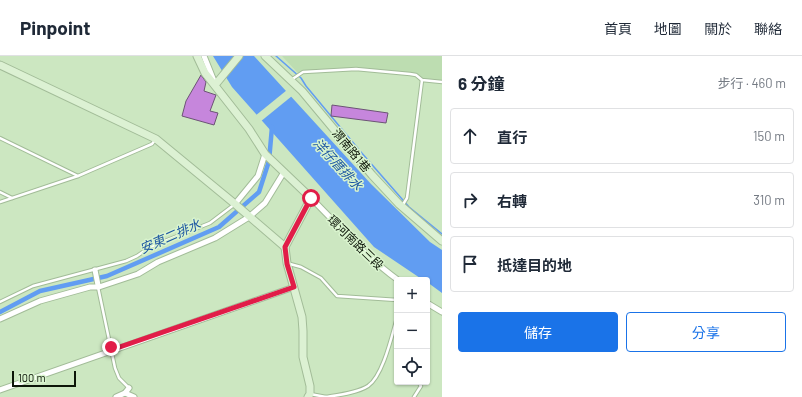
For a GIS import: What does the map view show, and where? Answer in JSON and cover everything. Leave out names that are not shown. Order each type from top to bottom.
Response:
[{"type":"street","name":"環河南路三段","points":[[197,56],[205,73],[250,129],[265,154],[353,240],[394,277]]},
{"type":"street","points":[[204,56],[215,85],[239,56]]},
{"type":"street","name":"渭南路1巷","points":[[265,56],[302,91],[372,175],[402,207],[442,241]]},
{"type":"street","points":[[0,65],[156,139],[285,247]]},
{"type":"street","points":[[236,205],[258,176],[265,154]]},
{"type":"street","points":[[0,319],[40,300],[98,286],[138,274],[158,262],[215,238],[265,203],[282,170]]},
{"type":"street","points":[[309,395],[310,386],[303,357],[302,317],[287,264],[285,247],[311,198]]},
{"type":"street","points":[[95,270],[98,286]]},
{"type":"street","points":[[0,390],[294,287]]},
{"type":"street","points":[[430,305],[442,312]]},
{"type":"street","points":[[116,397],[127,391],[134,397]]},
{"type":"lane","points":[[291,80],[303,72],[356,69],[410,74],[416,75],[422,80],[442,82]]},
{"type":"lane","points":[[402,207],[406,198],[422,80]]},
{"type":"lane","points":[[0,138],[78,176]]},
{"type":"lane","points":[[0,202],[78,176],[152,144],[156,139]]},
{"type":"lane","points":[[0,192],[12,198]]},
{"type":"lane","points":[[0,302],[33,286],[126,261],[137,256],[150,247],[210,223],[236,205]]},
{"type":"lane","points":[[287,264],[301,267],[321,278],[337,296],[394,300]]},
{"type":"lane","points":[[98,286],[111,350],[119,378],[127,391]]},
{"type":"lane","points":[[309,395],[326,397],[360,390],[369,385],[384,364],[394,329]]},
{"type":"lane","points":[[414,397],[422,386],[421,385]]},
{"type":"shaded area","points":[[282,56],[442,56],[442,82],[422,80],[416,75],[356,69],[304,71],[298,73]]},
{"type":"water","name":"洋仔厝排水","points":[[213,56],[254,56],[371,184],[430,242],[442,250],[442,293],[430,284],[430,277],[419,277],[374,247],[232,87]]},
{"type":"pier","points":[[287,90],[292,96],[260,122],[255,116]]},
{"type":"building","points":[[201,75],[206,82],[204,91],[216,95],[210,111],[218,113],[214,125],[182,116],[186,101]]},
{"type":"building","points":[[332,105],[388,113],[386,123],[331,116]]},
{"type":"waterway","points":[[276,56],[301,78],[360,151],[409,207],[442,234]]},
{"type":"waterway","name":"安東二排水","points":[[0,312],[40,291],[107,276],[219,227],[259,192],[269,161],[272,127]]},
{"type":"route","points":[[111,347],[111,350],[294,287],[287,264],[285,247],[301,214],[311,198]]}]
